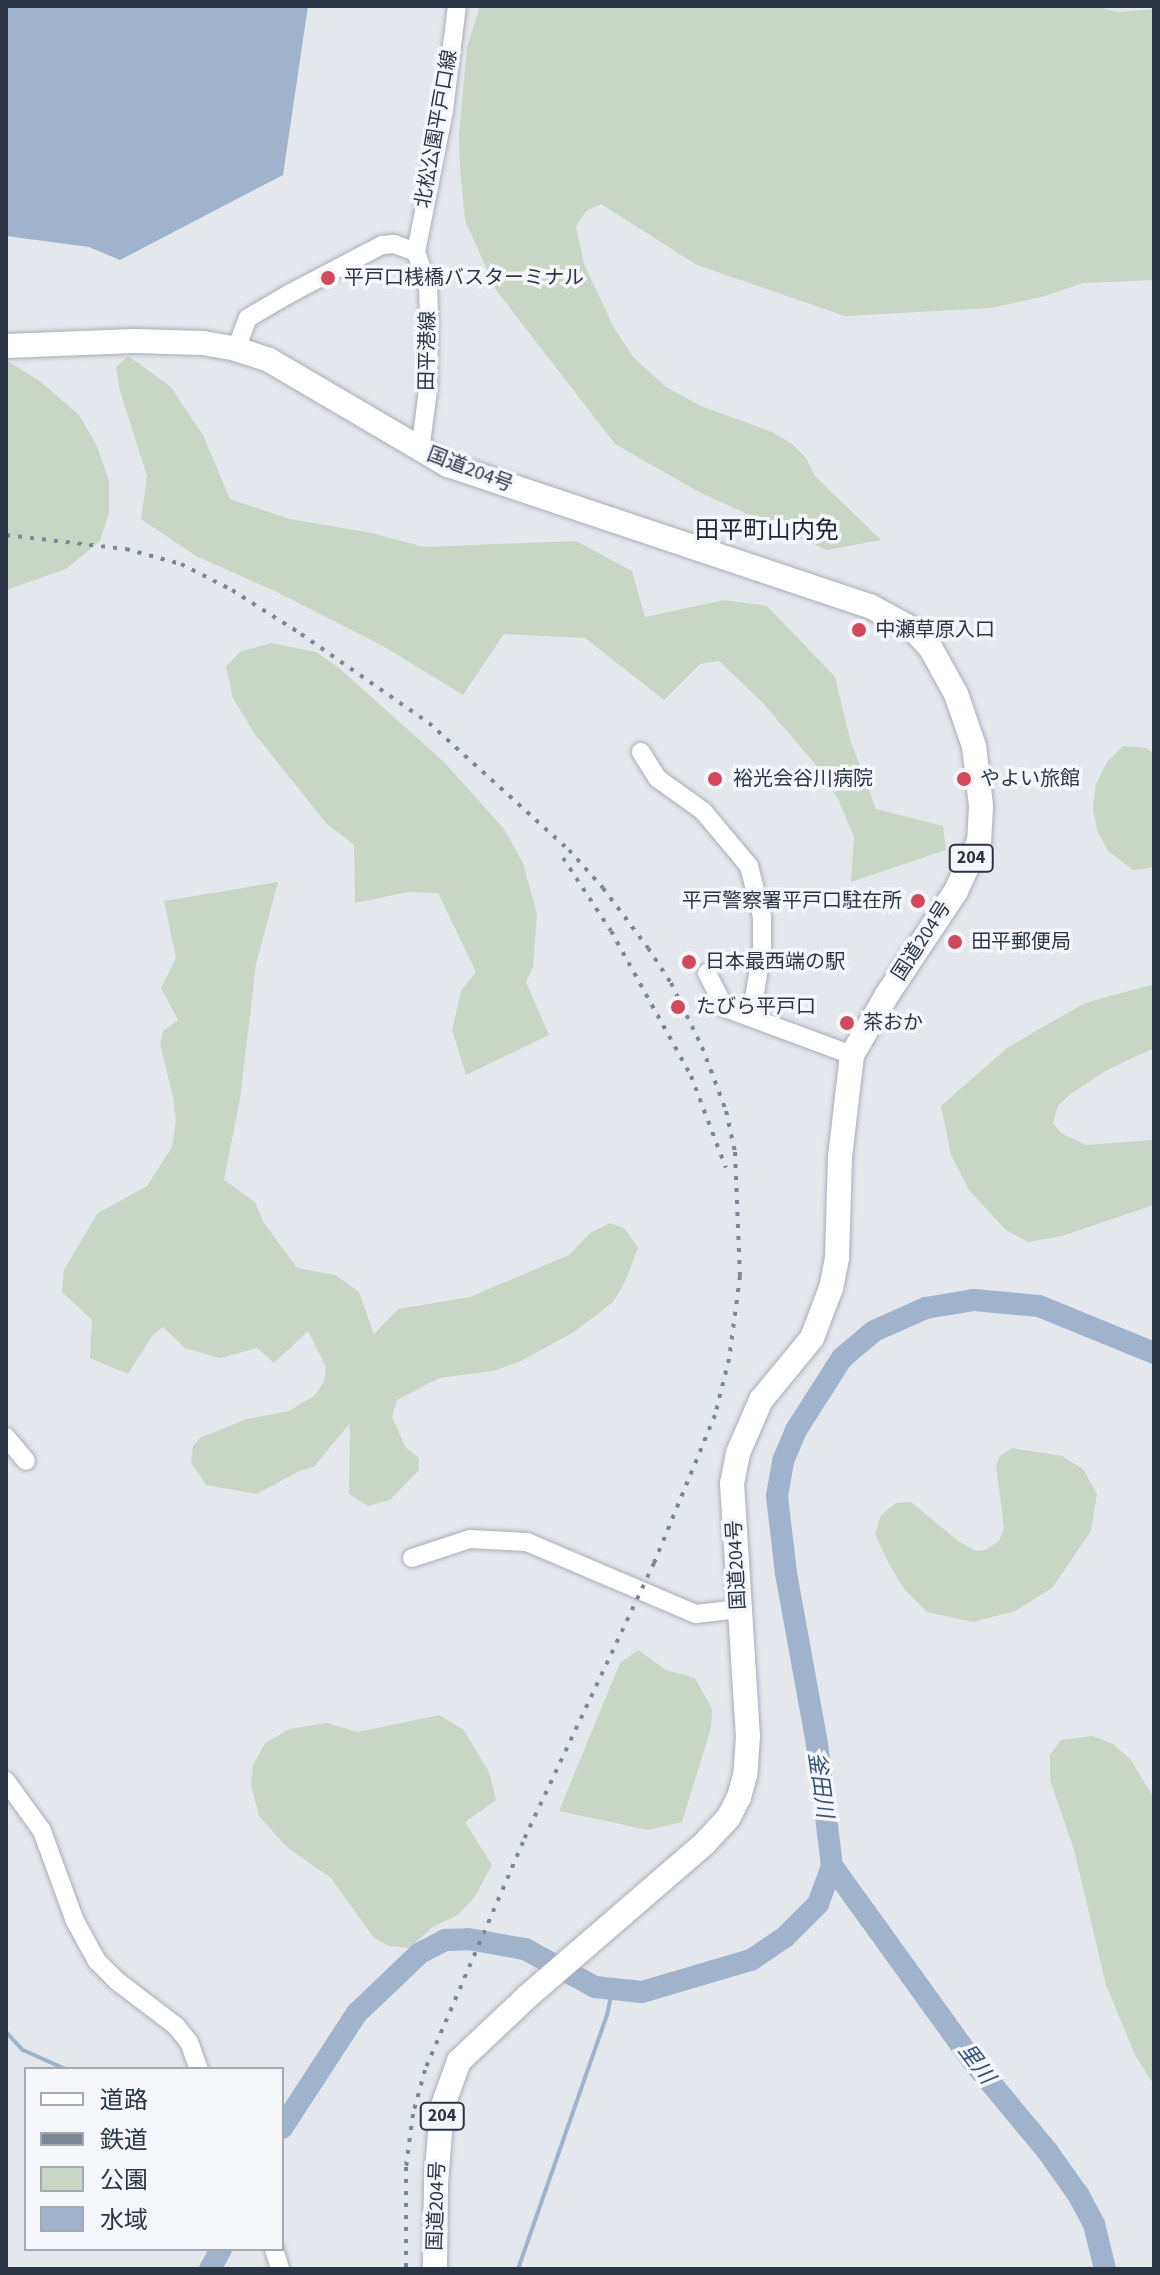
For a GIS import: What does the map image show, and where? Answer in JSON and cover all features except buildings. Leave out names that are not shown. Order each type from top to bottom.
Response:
[{"type":"highway","name":"国道204号","points":[[6,346],[134,341],[203,343],[236,349],[269,360],[448,465],[870,606],[914,630],[930,647],[956,694],[974,746],[981,806],[979,841],[956,891],[887,995],[852,1055],[840,1157],[837,1258],[831,1288],[812,1338],[761,1400],[738,1453],[732,1483],[748,1736],[745,1775],[739,1797],[729,1817],[704,1844],[528,1996],[459,2061],[442,2108],[436,2183],[435,2269]]},
{"type":"street","name":"北松公園平戸口線","points":[[416,252],[444,110],[457,6]]},
{"type":"street","points":[[236,349],[248,318],[258,310],[382,245],[394,244],[416,252]]},
{"type":"street","name":"田平港線","points":[[416,252],[428,286],[429,301],[428,390],[420,451]]},
{"type":"street","points":[[641,752],[657,778],[703,811],[749,866],[761,902],[762,928],[760,965],[751,1017]]},
{"type":"street","points":[[707,973],[725,1008],[852,1055]]},
{"type":"street","points":[[6,1437],[26,1461]]},
{"type":"street","points":[[412,1558],[470,1539],[527,1542],[696,1614],[739,1609]]},
{"type":"street","points":[[6,1781],[42,1831],[75,1921],[97,1961],[117,1981],[176,2026],[189,2042],[198,2067]]},
{"type":"green space","points":[[480,6],[1095,6],[1118,12],[1154,9],[1154,280],[1083,283],[1045,296],[991,308],[845,316],[697,265],[601,204],[586,211],[576,226],[584,264],[613,326],[633,357],[666,387],[701,406],[772,432],[791,443],[806,458],[815,476],[881,540],[827,550],[699,492],[615,444],[496,290],[465,220],[460,169],[459,133],[467,47]]},
{"type":"green space","points":[[128,356],[170,386],[203,435],[230,499],[290,519],[372,533],[424,547],[576,541],[632,571],[645,617],[724,600],[767,606],[835,677],[850,739],[876,809],[943,826],[946,850],[851,882],[854,837],[838,799],[816,765],[762,702],[719,661],[700,664],[664,700],[585,638],[504,634],[463,695],[383,646],[277,592],[196,556],[141,519],[147,476],[120,391],[116,367]]},
{"type":"green space","points":[[6,360],[41,382],[79,415],[97,446],[109,481],[109,513],[100,541],[66,569],[6,590]]},
{"type":"green space","points":[[271,643],[316,652],[339,668],[444,762],[504,829],[523,863],[537,914],[533,967],[526,982],[549,1035],[466,1075],[452,1030],[461,991],[476,972],[438,893],[408,892],[355,903],[354,845],[326,823],[254,733],[233,698],[226,667],[240,652]]},
{"type":"green space","points":[[1123,746],[1146,748],[1154,754],[1154,865],[1150,868],[1133,870],[1108,851],[1097,830],[1093,808],[1096,784],[1107,762]]},
{"type":"green space","points":[[278,882],[256,964],[240,1099],[224,1180],[255,1202],[264,1223],[297,1268],[335,1275],[359,1292],[374,1334],[398,1309],[470,1297],[569,1255],[590,1233],[610,1223],[625,1229],[638,1248],[625,1282],[613,1302],[574,1332],[521,1361],[493,1371],[439,1378],[397,1400],[392,1417],[406,1448],[419,1458],[419,1470],[390,1500],[368,1506],[349,1494],[350,1423],[314,1467],[299,1471],[257,1494],[206,1485],[191,1462],[193,1446],[200,1438],[247,1419],[289,1411],[314,1396],[324,1382],[326,1367],[308,1331],[274,1363],[257,1348],[220,1358],[185,1348],[163,1327],[152,1336],[128,1374],[90,1358],[92,1320],[62,1292],[64,1270],[97,1214],[147,1186],[172,1147],[176,1121],[160,1044],[163,1031],[178,1020],[161,988],[176,958],[164,901]]},
{"type":"green space","points":[[1154,984],[1154,1048],[1107,1070],[1069,1095],[1058,1106],[1053,1123],[1061,1133],[1086,1145],[1154,1140],[1154,1205],[1062,1236],[1028,1242],[1006,1230],[969,1190],[951,1155],[941,1106],[1007,1048],[1039,1029],[1085,1003]]},
{"type":"green space","points":[[1012,1448],[1062,1456],[1083,1469],[1097,1494],[1091,1531],[1052,1588],[1015,1611],[973,1622],[927,1612],[904,1589],[888,1562],[875,1534],[881,1515],[896,1503],[911,1502],[958,1541],[976,1551],[986,1550],[999,1541],[1004,1528],[996,1466],[1000,1456]]},
{"type":"green space","points":[[638,1650],[666,1670],[695,1678],[712,1709],[711,1728],[682,1822],[648,1830],[559,1811],[620,1663]]},
{"type":"green space","points":[[439,1715],[464,1730],[489,1772],[496,1800],[465,1822],[492,1865],[474,1898],[458,1915],[434,1926],[409,1948],[389,1946],[374,1938],[331,1878],[288,1848],[259,1816],[251,1785],[253,1765],[265,1743],[290,1729],[326,1723],[358,1732]]},
{"type":"green space","points":[[1092,1736],[1113,1744],[1130,1759],[1154,1798],[1154,2085],[1135,2055],[1106,1985],[1074,1850],[1050,1780],[1050,1755],[1061,1740]]},
{"type":"water","points":[[6,6],[308,6],[283,175],[120,260],[89,247],[6,236]]},
{"type":"waterway","name":"釜田川","points":[[284,2125],[357,2013],[420,1953],[445,1940],[468,1939],[525,1949],[595,1987],[642,1992],[751,1960],[785,1937],[818,1904],[832,1866],[817,1744],[786,1573],[777,1496],[783,1461],[796,1430],[842,1358],[874,1331],[926,1308],[974,1300],[1039,1306],[1154,1353]]},
{"type":"waterway","name":"里川","points":[[832,1866],[975,2064],[1048,2152],[1079,2196],[1094,2224],[1105,2269]]},
{"type":"waterway","points":[[518,2269],[607,2015],[612,1991]]},
{"type":"waterway","points":[[6,2032],[23,2050],[61,2067]]},
{"type":"waterway","name":"釜田川","points":[[210,2269],[220,2251]]},
{"type":"railway","points":[[6,535],[126,549],[181,564],[232,590],[301,634],[429,723],[569,850],[603,888],[671,983],[702,1047],[726,1111],[735,1152],[740,1276],[729,1359],[715,1415],[654,1563],[523,1842],[425,2070],[413,2114],[406,2167],[406,2269]]},
{"type":"railway","points":[[563,858],[611,931],[691,1076],[726,1168]]},
{"type":"place","name":"平戸口桟橋バスターミナル","points":[[328,278]]},
{"type":"place","name":"中瀬草原入口","points":[[859,630]]},
{"type":"place","name":"裕光会谷川病院","points":[[715,779]]},
{"type":"place","name":"やよい旅館","points":[[964,779]]},
{"type":"place","name":"平戸警察署平戸口駐在所","points":[[918,901]]},
{"type":"place","name":"田平郵便局","points":[[955,942]]},
{"type":"place","name":"日本最西端の駅","points":[[689,962]]},
{"type":"place","name":"たびら平戸口","points":[[678,1007]]},
{"type":"place","name":"茶おか","points":[[847,1023]]},
{"type":"district","name":"田平町山内免","points":[[767,531]]}]
